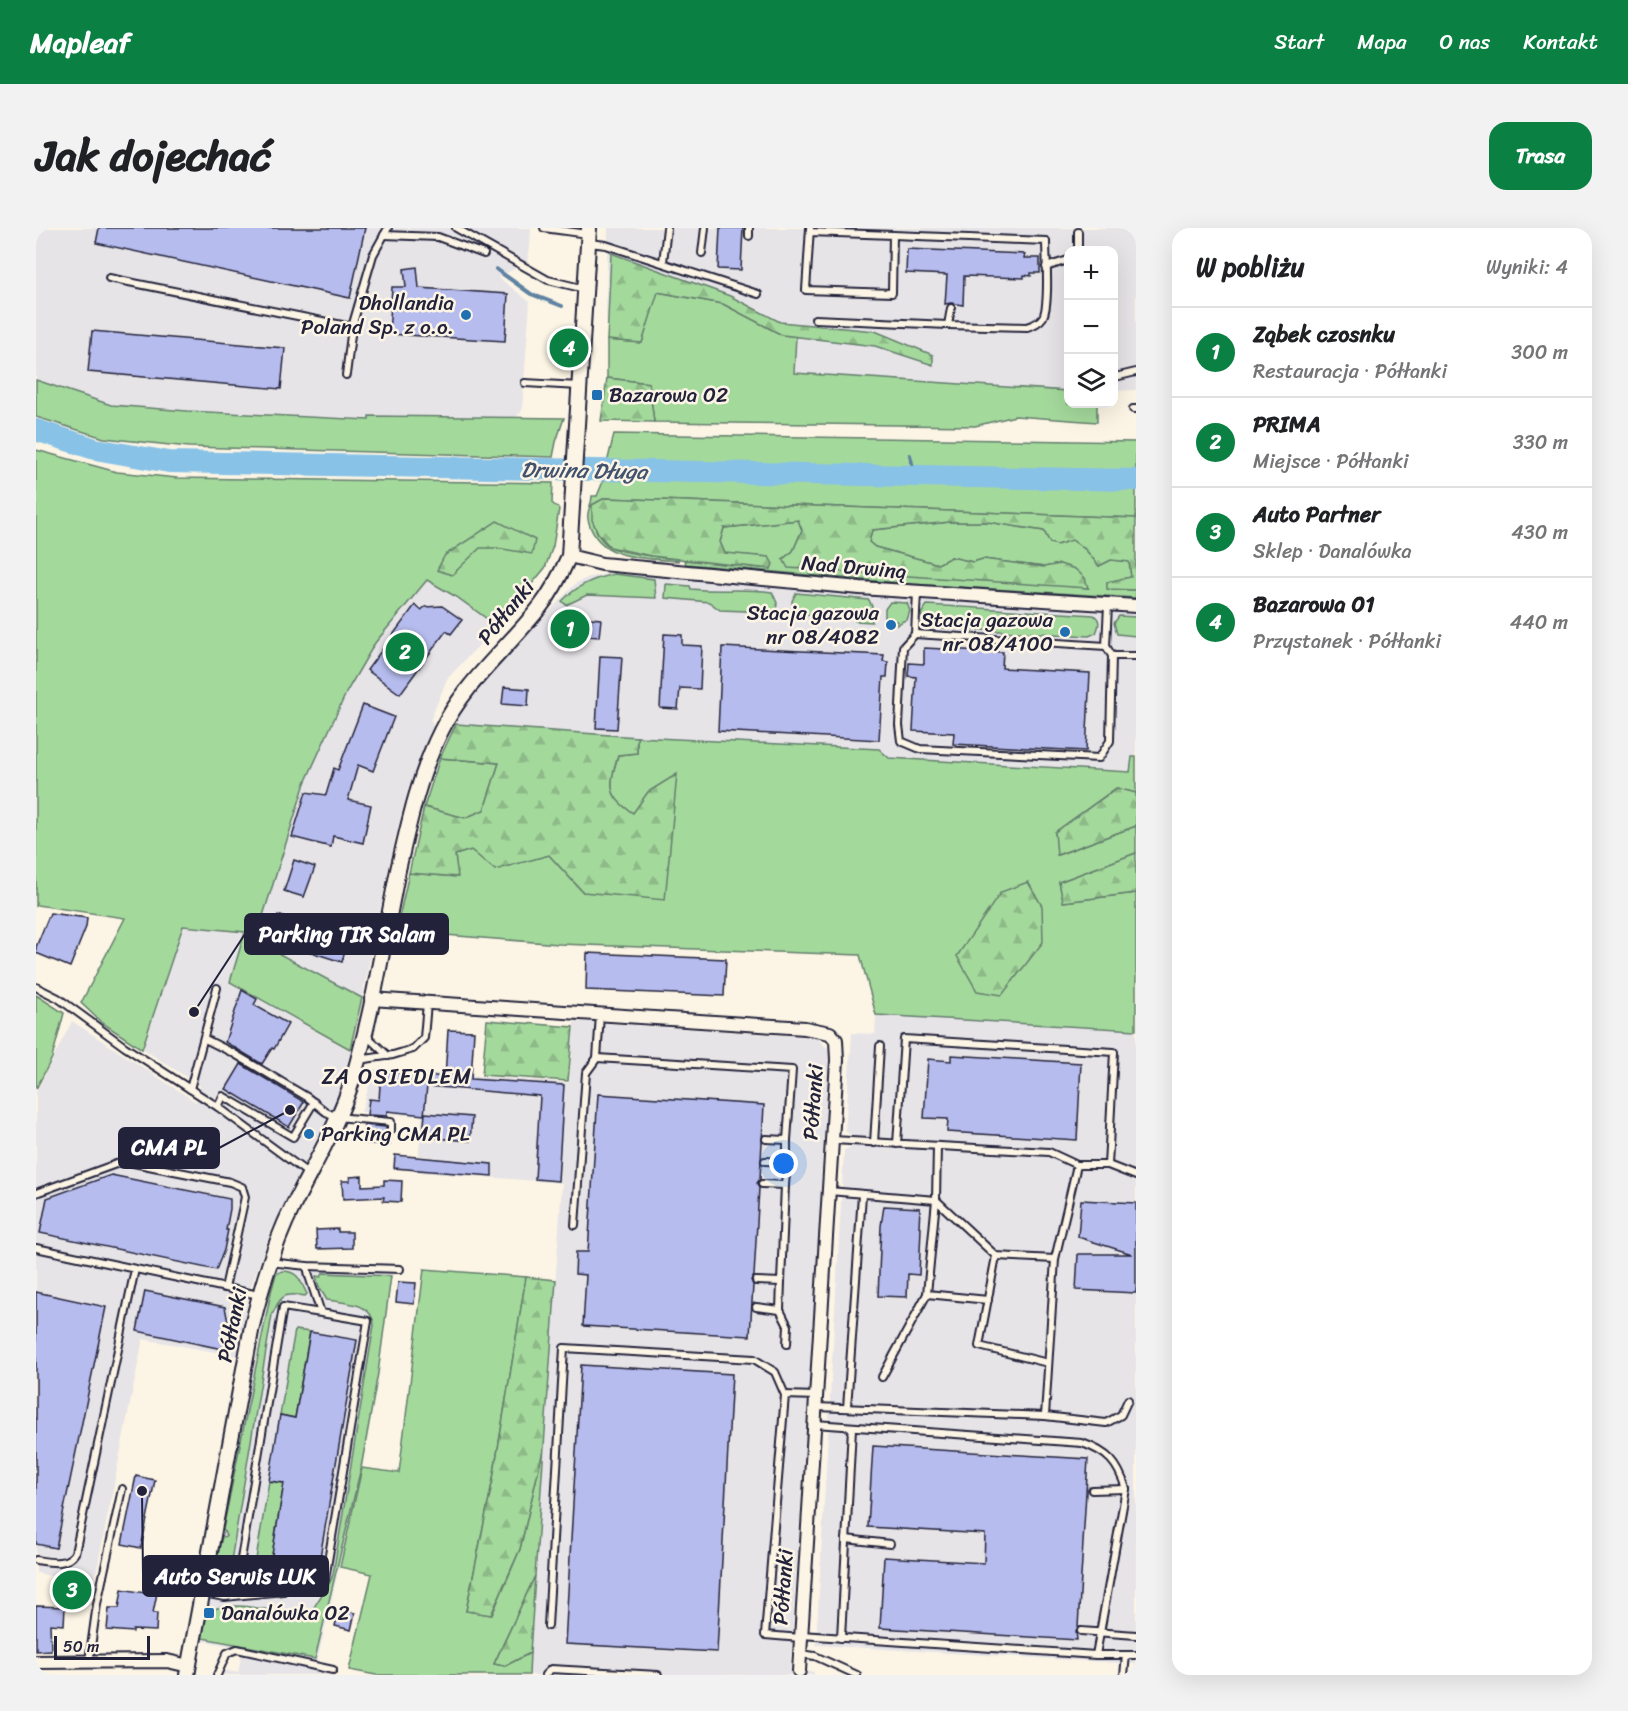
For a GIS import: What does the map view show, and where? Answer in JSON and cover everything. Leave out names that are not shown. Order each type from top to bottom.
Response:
[{"type":"street","name":"Półłanki","points":[[188,1671],[259,1296],[269,1262],[284,1226],[348,1094],[358,1060],[417,792],[431,752],[457,702],[540,607],[556,584],[569,556],[589,235]]},
{"type":"street","name":"Nad Drwiną","points":[[569,556],[602,564],[917,592],[1136,606]]},
{"type":"street","name":"Półłanki","points":[[371,999],[805,1028],[830,1033],[836,1040],[817,1402],[799,1673]]},
{"type":"street","points":[[36,1662],[166,1661],[188,1671]]},
{"type":"lane","points":[[346,375],[352,327],[373,255],[388,228]]},
{"type":"lane","points":[[456,228],[548,280],[586,289]]},
{"type":"lane","points":[[544,228],[589,235],[606,245],[758,294]]},
{"type":"lane","points":[[663,262],[667,228]]},
{"type":"lane","points":[[702,253],[705,228]]},
{"type":"lane","points":[[749,228],[749,236]]},
{"type":"lane","points":[[946,228],[946,237]]},
{"type":"lane","points":[[814,319],[1027,327],[1041,320],[1047,306],[1046,241],[810,230],[806,290],[892,293],[893,235]]},
{"type":"lane","points":[[1078,232],[1078,246]]},
{"type":"lane","points":[[384,235],[438,237],[484,254]]},
{"type":"lane","points":[[1046,267],[1064,261]]},
{"type":"lane","points":[[109,278],[352,327]]},
{"type":"lane","points":[[948,325],[951,308]]},
{"type":"lane","points":[[1118,376],[1136,372]]},
{"type":"lane","points":[[525,383],[580,386]]},
{"type":"lane","points":[[917,592],[915,634],[903,647],[899,725],[901,741],[920,748],[1099,758],[1110,741],[1112,656],[1106,646],[1108,604]]},
{"type":"lane","points":[[915,634],[1106,646]]},
{"type":"lane","points":[[1112,656],[1136,656]]},
{"type":"lane","points":[[36,987],[58,998],[125,1047],[218,1107],[309,1175]]},
{"type":"lane","points":[[190,1089],[217,988]]},
{"type":"lane","points":[[358,1060],[388,1056],[413,1049],[424,1038],[427,1003]]},
{"type":"lane","points":[[574,1225],[586,1073],[597,1058],[600,1014]]},
{"type":"lane","points":[[364,1033],[388,1056]]},
{"type":"lane","points":[[205,1039],[233,1053],[338,1118],[391,1122],[391,1130]]},
{"type":"lane","points":[[897,1144],[904,1039],[1114,1052],[1108,1165]]},
{"type":"lane","points":[[874,1143],[880,1046]]},
{"type":"lane","points":[[597,1058],[792,1070],[780,1310],[788,1326],[786,1344]]},
{"type":"lane","points":[[218,1107],[223,1096],[293,1137],[314,1102]]},
{"type":"lane","points":[[766,1139],[787,1140]]},
{"type":"lane","points":[[832,1140],[1049,1152],[1077,1165],[1108,1165],[1136,1176]]},
{"type":"lane","points":[[882,1377],[927,1294],[936,1200],[937,1146]]},
{"type":"lane","points":[[765,1161],[787,1162]]},
{"type":"lane","points":[[36,1193],[116,1164],[128,1162],[230,1182],[242,1187],[245,1197],[225,1288]]},
{"type":"lane","points":[[1045,1416],[1055,1259],[1077,1165]]},
{"type":"lane","points":[[762,1184],[785,1185]]},
{"type":"lane","points":[[829,1191],[936,1200],[996,1256],[1055,1259]]},
{"type":"lane","points":[[847,1408],[862,1195]]},
{"type":"lane","points":[[36,1248],[259,1296]]},
{"type":"lane","points":[[996,1256],[979,1346],[1048,1363]]},
{"type":"lane","points":[[269,1262],[308,1266],[400,1269]]},
{"type":"lane","points":[[308,1266],[321,1313]]},
{"type":"lane","points":[[36,1560],[66,1561],[75,1553],[135,1269]]},
{"type":"lane","points":[[756,1281],[781,1282]]},
{"type":"lane","points":[[927,1294],[988,1300]]},
{"type":"lane","points":[[283,1307],[321,1313],[368,1321],[324,1585],[239,1571],[283,1307]]},
{"type":"lane","points":[[756,1307],[780,1310]]},
{"type":"lane","points":[[548,1626],[564,1348],[754,1359],[776,1372],[785,1395],[765,1635],[1096,1655],[1136,1655]]},
{"type":"lane","points":[[785,1395],[847,1408],[1045,1416],[1106,1423],[1121,1415],[1128,1400]]},
{"type":"lane","points":[[815,1424],[1082,1443],[1099,1449],[1113,1461],[1122,1475],[1126,1489],[1096,1655]]},
{"type":"lane","points":[[841,1638],[852,1428]]},
{"type":"lane","points":[[88,1661],[97,1604],[123,1489]]},
{"type":"lane","points":[[1092,1490],[1126,1489]]},
{"type":"lane","points":[[846,1539],[890,1544]]},
{"type":"lane","points":[[203,1593],[225,1597],[283,1591],[284,1578]]},
{"type":"lane","points":[[1081,1631],[1136,1635]]},
{"type":"lane","points":[[217,1675],[227,1653],[237,1649],[333,1670]]},
{"type":"lane","points":[[800,1654],[815,1656],[857,1673],[857,1675]]},
{"type":"lane","points":[[1124,1675],[1126,1655]]},
{"type":"lane","points":[[545,1675],[551,1669],[658,1675]]},
{"type":"shaded area","points":[[36,228],[531,228],[527,263],[498,277],[530,302],[522,411],[515,418],[370,416],[369,420],[187,411],[111,405],[36,380]]},
{"type":"shaded area","points":[[608,228],[1136,228],[1136,390],[1118,391],[1118,246],[1064,246],[1064,391],[608,361],[606,297]]},
{"type":"shaded area","points":[[612,573],[910,599],[1136,613],[1136,773],[888,758],[879,749],[637,737],[456,724],[461,705],[576,583],[589,577]]},
{"type":"shaded area","points":[[428,580],[497,626],[447,679],[431,719],[433,727],[409,786],[395,838],[362,998],[255,941],[305,783],[347,691],[375,643]]},
{"type":"shaded area","points":[[183,927],[245,932],[230,982],[351,1051],[335,1104],[271,1231],[250,1289],[237,1356],[143,1339],[94,1584],[36,1573],[36,1092],[72,1021],[196,1102],[200,1086],[143,1049]]},
{"type":"shaded area","points":[[876,1015],[1136,1030],[1136,1675],[1134,1675],[1135,1664],[816,1645],[844,1150],[854,1146],[854,1137],[845,1131],[852,1033],[875,1034]]},
{"type":"shaded area","points":[[574,1021],[812,1037],[818,1039],[829,1050],[790,1670],[814,1672],[814,1675],[529,1675],[562,1183],[417,1172],[422,1116],[361,1112],[374,1069],[569,1083]]},
{"type":"shaded area","points":[[276,1269],[392,1274],[379,1373],[362,1468],[317,1662],[199,1640],[262,1327]]},
{"type":"shaded area","points":[[242,1653],[336,1675],[223,1675],[224,1670],[238,1673]]},
{"type":"green space","points":[[611,253],[730,296],[780,322],[875,331],[933,355],[933,365],[875,346],[782,335],[723,304],[658,292],[642,343],[607,340]]},
{"type":"green space","points":[[657,292],[723,304],[782,335],[796,336],[794,373],[1064,391],[1064,408],[1097,408],[1097,422],[1015,416],[975,426],[654,422],[649,383],[607,378],[607,340],[642,343]]},
{"type":"green space","points":[[607,378],[649,383],[654,422],[601,421]]},
{"type":"green space","points":[[36,380],[111,405],[187,411],[369,420],[369,416],[564,418],[553,457],[189,447],[104,438],[36,417]]},
{"type":"green space","points":[[614,434],[1136,442],[1136,518],[605,498],[592,505],[595,528],[600,538],[609,546],[622,551],[678,559],[678,561],[639,558],[614,551],[603,545],[595,535],[588,519],[592,496],[597,496],[602,484]]},
{"type":"green space","points":[[36,450],[117,472],[177,478],[553,483],[552,503],[559,509],[553,546],[545,568],[497,626],[458,598],[427,580],[375,643],[347,691],[305,783],[255,941],[362,998],[350,1049],[230,982],[245,932],[183,926],[142,1049],[101,1022],[81,1003],[125,918],[37,905],[36,907]]},
{"type":"green space","points":[[605,498],[1136,518],[1136,590],[1107,589],[1107,582],[1131,577],[1129,562],[1111,560],[1099,566],[1086,550],[1072,540],[1057,545],[1050,543],[1044,531],[988,522],[950,522],[872,530],[869,542],[875,547],[938,564],[951,557],[973,562],[983,559],[1044,567],[1060,564],[1075,569],[1085,578],[1088,588],[788,568],[783,559],[793,551],[802,530],[798,520],[724,528],[720,542],[725,553],[769,557],[773,564],[771,569],[651,556],[610,547],[598,533],[592,520],[592,505]]},
{"type":"green space","points":[[798,520],[802,530],[793,551],[783,559],[1088,588],[1060,564],[1044,567],[983,559],[973,562],[951,557],[938,564],[875,547],[869,542],[872,530],[950,522],[988,522],[1044,531],[1050,543],[1072,540],[1086,550],[1099,566],[1111,560],[1129,561],[1131,577],[1107,582],[1108,589],[1136,590],[1136,598],[911,584],[686,564],[684,560],[771,569],[769,557],[725,554],[720,542],[724,528]]},
{"type":"green space","points":[[497,521],[535,540],[532,554],[497,548],[480,548],[452,575],[437,570],[445,555]]},
{"type":"green space","points":[[614,574],[654,579],[656,598],[587,595],[566,605],[562,601],[586,583]]},
{"type":"green space","points":[[666,584],[690,586],[691,589],[701,590],[772,592],[777,603],[776,613],[772,617],[772,612],[720,610],[709,602],[665,598]]},
{"type":"green space","points":[[796,593],[869,600],[873,609],[872,622],[855,621],[855,617],[816,613],[815,615],[793,615],[792,601]]},
{"type":"green space","points":[[890,602],[907,603],[910,611],[907,620],[897,625],[897,621],[885,620],[885,609]]},
{"type":"green space","points":[[927,605],[1094,615],[1098,619],[1099,626],[1096,633],[1089,636],[929,627],[921,614]]},
{"type":"green space","points":[[1119,616],[1136,617],[1136,636],[1117,634],[1114,623]]},
{"type":"green space","points":[[456,724],[637,737],[637,753],[618,755],[612,788],[618,800],[633,813],[648,792],[677,774],[665,900],[583,892],[549,855],[495,870],[471,850],[455,855],[458,877],[409,873],[424,807],[465,818],[484,810],[499,763],[440,758]]},
{"type":"green space","points":[[637,737],[879,749],[889,758],[1130,772],[1132,757],[1136,757],[1136,793],[1116,788],[1055,832],[1058,855],[1136,826],[1136,853],[1059,882],[1064,902],[1136,893],[1136,1030],[876,1015],[860,955],[559,944],[396,931],[409,873],[457,877],[455,855],[471,850],[495,869],[549,855],[583,892],[677,775],[648,792],[633,814],[624,807],[614,795],[613,774],[618,755],[637,753]]},
{"type":"green space","points":[[440,758],[499,763],[484,810],[465,818],[424,807]]},
{"type":"green space","points":[[1117,788],[1136,793],[1136,826],[1057,855],[1055,832]]},
{"type":"green space","points":[[1136,853],[1136,893],[1063,902],[1059,882]]},
{"type":"green space","points":[[1028,882],[1042,906],[1043,942],[1002,995],[977,991],[957,956],[1001,892]]},
{"type":"green space","points":[[36,995],[64,1013],[52,1058],[36,1089]]},
{"type":"green space","points":[[487,1020],[573,1027],[568,1081],[482,1075]]},
{"type":"green space","points":[[424,1269],[526,1277],[493,1479],[466,1611],[492,1615],[520,1549],[544,1446],[535,1576],[494,1664],[505,1666],[530,1653],[529,1675],[376,1675],[349,1670],[372,1574],[340,1567],[362,1468],[399,1473]]},
{"type":"green space","points":[[282,1271],[295,1275],[307,1294],[305,1296],[287,1295],[278,1303],[272,1315],[232,1555],[230,1575],[237,1579],[238,1589],[222,1586],[217,1574],[218,1556],[222,1537],[226,1536],[223,1529],[271,1292],[276,1274]]},
{"type":"green space","points":[[323,1273],[391,1276],[378,1373],[361,1468],[315,1659],[202,1638],[207,1614],[227,1606],[308,1617],[333,1574],[374,1325],[372,1317],[363,1308],[349,1303],[327,1300],[319,1287],[316,1276],[321,1277]]},
{"type":"green space","points":[[526,1277],[556,1280],[544,1446],[520,1549],[491,1615],[466,1611],[493,1479]]},
{"type":"green space","points":[[295,1330],[310,1332],[295,1418],[280,1415]]},
{"type":"green space","points":[[269,1481],[284,1483],[271,1561],[256,1559]]},
{"type":"green space","points":[[535,1576],[530,1653],[505,1666],[494,1664]]},
{"type":"building","points":[[99,228],[365,228],[350,298],[96,243]]},
{"type":"building","points":[[720,228],[743,228],[741,270],[718,269]]},
{"type":"building","points":[[907,249],[1025,254],[1024,258],[1040,258],[1040,273],[1031,273],[1031,276],[1024,275],[1024,278],[964,276],[963,305],[945,304],[947,275],[906,273]]},
{"type":"building","name":"Dhollandia Poland Sp. z o.o.","points":[[417,267],[419,288],[508,294],[505,341],[389,334],[392,287],[406,287],[404,269]]},
{"type":"building","points":[[92,331],[285,348],[281,389],[88,372]]},
{"type":"building","points":[[415,605],[421,610],[425,607],[442,606],[462,620],[451,634],[446,631],[400,694],[367,670]]},
{"type":"building","points":[[567,616],[601,619],[599,637],[565,634]]},
{"type":"building","points":[[664,634],[682,635],[682,645],[702,646],[700,689],[680,688],[678,709],[660,708]]},
{"type":"building","points":[[722,647],[884,655],[883,661],[888,662],[887,677],[883,677],[879,740],[718,731]]},
{"type":"building","points":[[924,648],[1003,652],[1002,668],[1090,673],[1086,751],[953,744],[954,733],[913,731],[916,677],[908,676],[909,663],[924,664]]},
{"type":"building","points":[[600,656],[622,657],[617,729],[596,728]]},
{"type":"building","points":[[504,687],[529,689],[528,706],[502,704]]},
{"type":"building","points":[[363,705],[394,717],[373,771],[358,765],[348,800],[371,805],[363,843],[333,836],[331,847],[292,837],[306,792],[326,795],[334,768],[338,770]]},
{"type":"building","points":[[294,860],[315,867],[304,897],[284,891]]},
{"type":"building","points":[[50,913],[87,918],[86,927],[70,967],[36,953],[36,947]]},
{"type":"building","points":[[278,915],[296,921],[292,935],[345,951],[342,962],[270,939]]},
{"type":"building","points":[[587,953],[726,959],[724,996],[586,990]]},
{"type":"building","points":[[242,990],[257,999],[254,1005],[288,1024],[274,1049],[272,1048],[262,1064],[225,1042]]},
{"type":"building","points":[[448,1030],[474,1031],[471,1079],[564,1085],[558,1181],[535,1179],[540,1096],[427,1086],[424,1115],[387,1111],[387,1116],[367,1115],[369,1099],[379,1100],[381,1071],[445,1077]]},
{"type":"building","points":[[951,1055],[1081,1063],[1077,1140],[947,1132],[948,1119],[924,1118],[928,1059],[951,1061]]},
{"type":"building","points":[[241,1064],[304,1102],[289,1127],[226,1089]]},
{"type":"building","points":[[598,1094],[764,1105],[760,1179],[757,1183],[759,1188],[754,1276],[751,1280],[753,1285],[750,1336],[583,1326],[586,1275],[575,1274],[576,1252],[588,1252]]},
{"type":"building","points":[[425,1113],[472,1117],[470,1141],[423,1137]]},
{"type":"building","points":[[364,1125],[386,1127],[386,1134],[391,1135],[390,1145],[362,1143]]},
{"type":"building","points":[[395,1155],[492,1164],[492,1176],[394,1168]]},
{"type":"building","points":[[111,1175],[230,1199],[226,1230],[228,1230],[224,1250],[216,1270],[40,1233],[47,1198]]},
{"type":"building","points":[[362,1176],[362,1186],[384,1185],[384,1180],[402,1181],[401,1202],[383,1201],[384,1197],[343,1199],[342,1181],[350,1181],[350,1177]]},
{"type":"building","points":[[1081,1200],[1136,1203],[1136,1293],[1076,1290],[1078,1254],[1132,1254],[1078,1237]]},
{"type":"building","points":[[884,1206],[920,1208],[919,1275],[908,1274],[907,1297],[878,1296]]},
{"type":"building","points":[[338,1229],[338,1232],[352,1232],[352,1248],[317,1249],[316,1230]]},
{"type":"building","points":[[398,1282],[416,1283],[414,1304],[396,1302]]},
{"type":"building","points":[[145,1291],[225,1307],[228,1322],[227,1350],[137,1331]]},
{"type":"building","points":[[36,1292],[106,1307],[56,1548],[36,1544]]},
{"type":"building","points":[[310,1332],[357,1340],[318,1569],[271,1561],[284,1483],[269,1481],[280,1415],[295,1418]]},
{"type":"building","points":[[581,1365],[732,1374],[717,1652],[565,1644]]},
{"type":"building","points":[[873,1446],[1088,1459],[1077,1640],[880,1628],[884,1557],[984,1563],[985,1534],[868,1527]]},
{"type":"building","points":[[136,1476],[155,1480],[141,1548],[122,1544]]},
{"type":"building","points":[[148,1581],[159,1583],[153,1613],[157,1613],[156,1631],[107,1630],[109,1608],[119,1608],[122,1589],[145,1593]]},
{"type":"building","points":[[36,1606],[65,1607],[64,1625],[50,1624],[51,1650],[36,1651]]},
{"type":"building","points":[[339,1609],[355,1613],[351,1630],[335,1626]]},
{"type":"waterway","points":[[496,269],[531,294],[562,306]]},
{"type":"waterway","name":"Drwina Długa","points":[[36,430],[95,449],[169,462],[1136,480]]},
{"type":"waterway","points":[[910,455],[915,476]]},
{"type":"place","name":"Dhollandia Poland Sp. z o.o.","points":[[466,315]]},
{"type":"place","name":"Bazarowa 01","points":[[569,348]]},
{"type":"place","name":"Bazarowa 02","points":[[597,395]]},
{"type":"place","name":"Stacja gazowa nr 08/4082","points":[[891,625]]},
{"type":"place","name":"Ząbek czosnku","points":[[570,629]]},
{"type":"place","name":"Stacja gazowa nr 08/4100","points":[[1065,632]]},
{"type":"place","name":"PRIMA","points":[[405,652]]},
{"type":"place","name":"Parking TIR Salam","points":[[194,1012]]},
{"type":"place","name":"CMA PL","points":[[290,1110]]},
{"type":"place","name":"Parking CMA PL","points":[[309,1134]]},
{"type":"place","name":"Auto Serwis LUK","points":[[142,1491]]},
{"type":"place","name":"Auto Partner","points":[[72,1590]]},
{"type":"place","name":"Danalówka 02","points":[[209,1613]]},
{"type":"district","name":"ZA OSIEDLEM","points":[[397,1076]]}]
